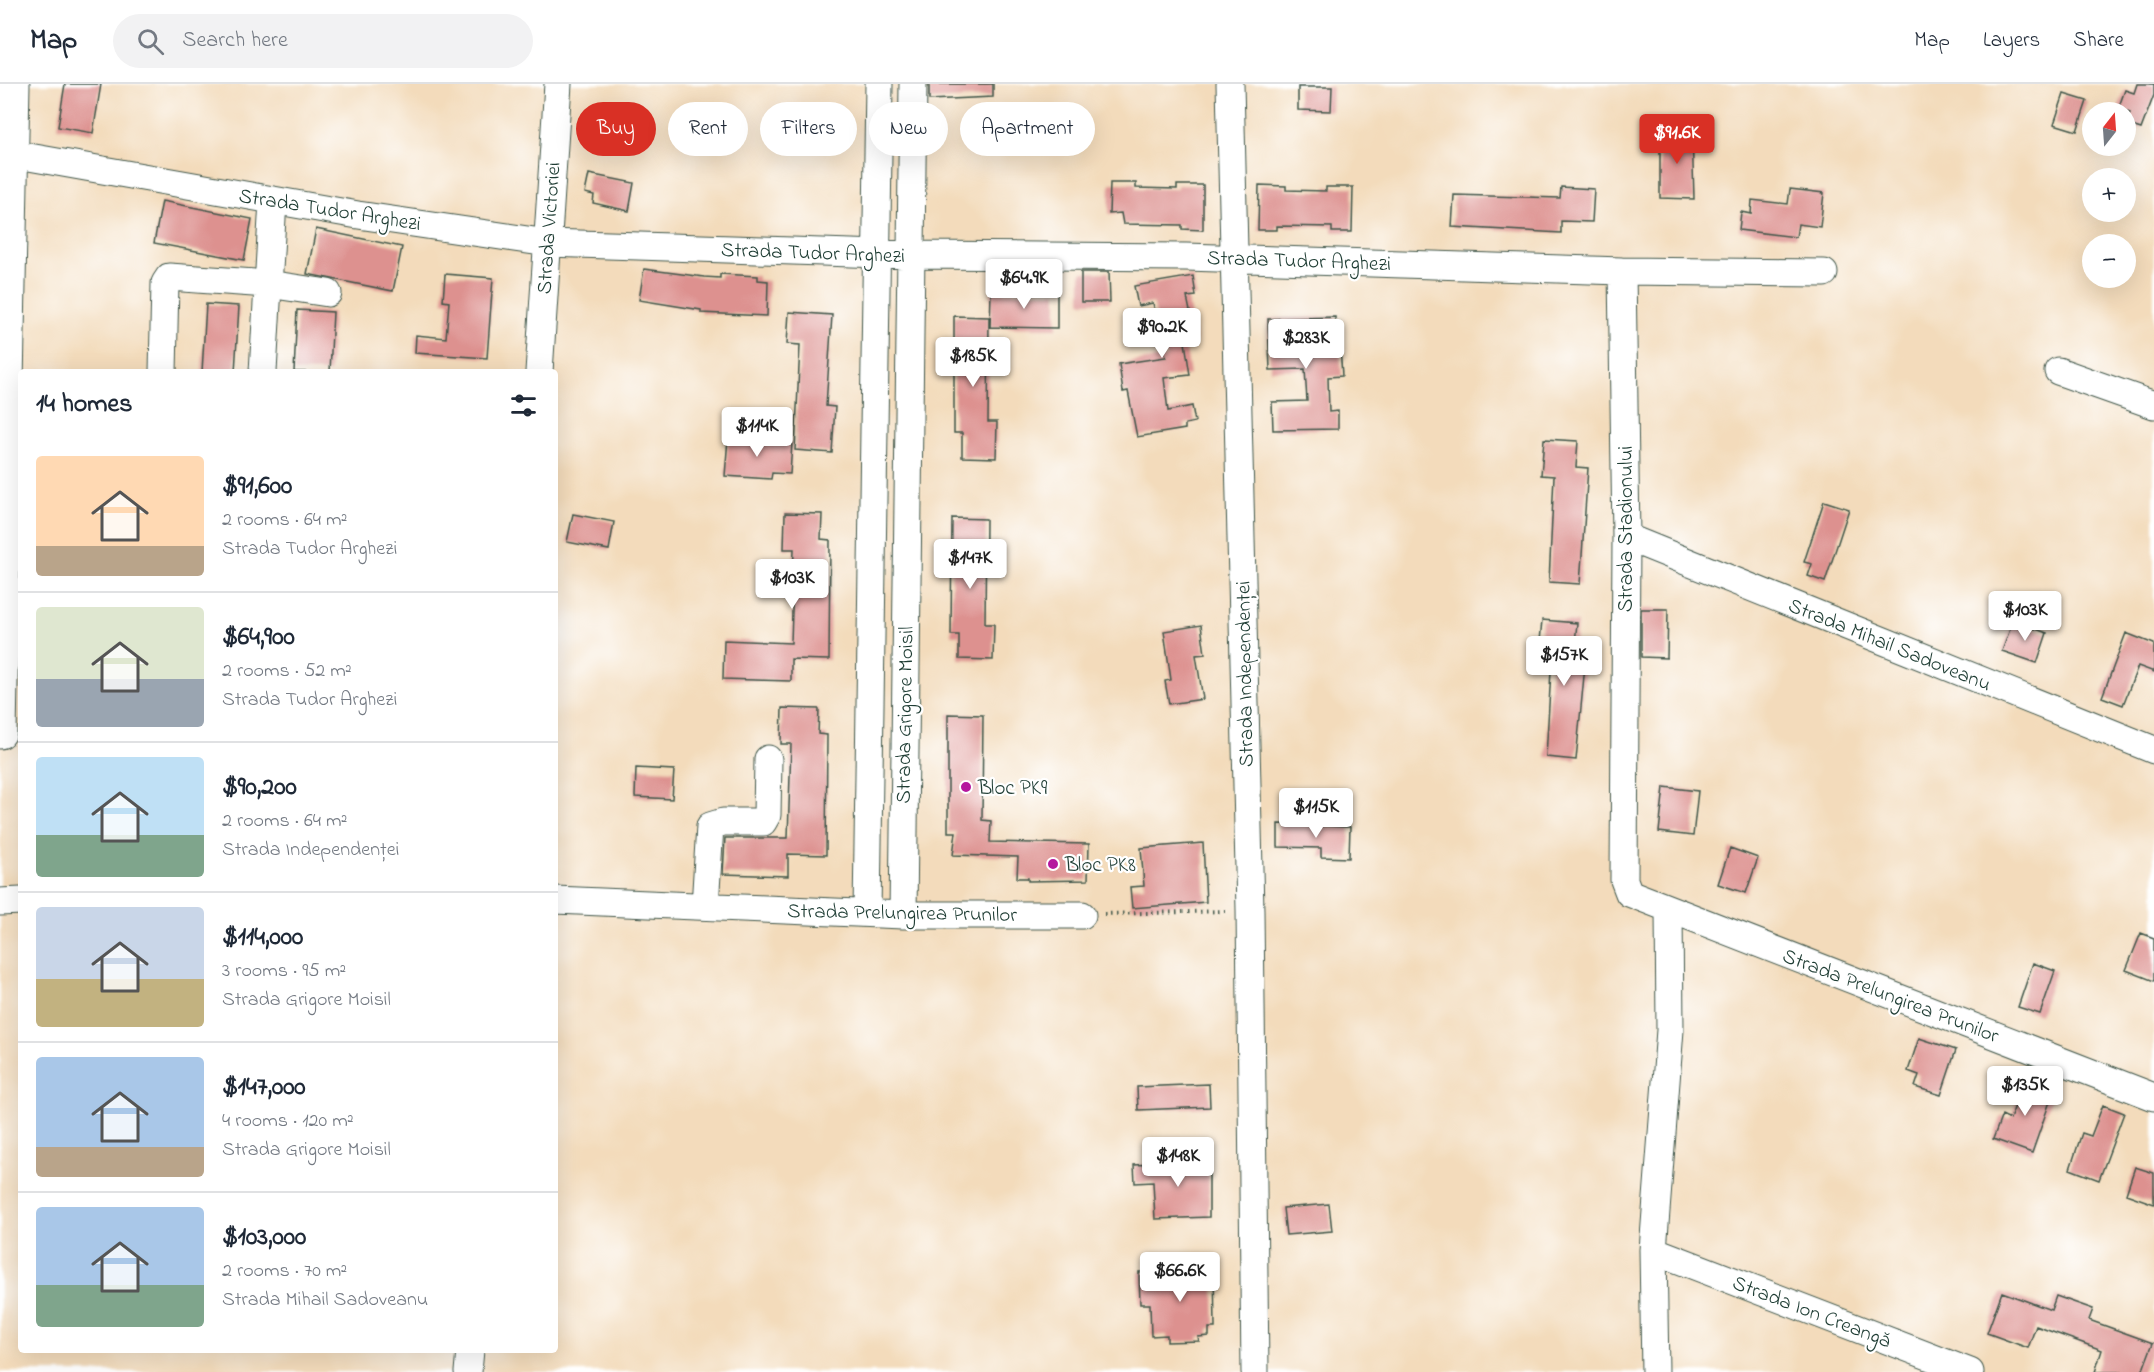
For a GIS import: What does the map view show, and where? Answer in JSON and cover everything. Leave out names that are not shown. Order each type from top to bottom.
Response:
[{"type":"main road","points":[[0,732],[13,84]]},
{"type":"street","name":"Strada Victoriei","points":[[539,369],[558,84]]},
{"type":"street","name":"Strada Grigore Moisil","points":[[867,913],[879,84]]},
{"type":"street","name":"Strada Grigore Moisil","points":[[903,915],[913,84]]},
{"type":"street","points":[[1212,84],[1231,119]]},
{"type":"street","name":"Strada Independenței","points":[[1230,84],[1250,910],[1255,1372]]},
{"type":"street","name":"Strada Tudor Arghezi","points":[[12,154],[273,201],[548,243],[912,255],[1233,258],[1622,271],[1824,273]]},
{"type":"street","points":[[263,369],[273,201]]},
{"type":"street","name":"Strada Stadionului","points":[[1622,271],[1626,537],[1624,880],[1629,894]]},
{"type":"street","points":[[162,369],[165,283],[169,277],[268,284],[328,293]]},
{"type":"street","points":[[2058,371],[2154,405]]},
{"type":"street","name":"Strada Mihail Sadoveanu","points":[[1626,537],[2154,750]]},
{"type":"street","points":[[705,906],[710,826],[723,822],[763,822],[766,815],[768,759]]},
{"type":"street","name":"Strada Prelungirea Prunilor","points":[[1629,894],[2154,1097]]},
{"type":"street","name":"Strada Prelungirea Prunilor","points":[[558,900],[903,915],[1082,915]]},
{"type":"street","points":[[0,902],[18,901]]},
{"type":"street","points":[[1655,1372],[1653,1250],[1670,1030],[1669,909]]},
{"type":"street","name":"Strada Ion Creangă","points":[[1653,1250],[1970,1372]]},
{"type":"street","points":[[468,1372],[470,1353]]},
{"type":"path","points":[[1082,915],[1250,910]]},
{"type":"building","points":[[65,84],[101,84],[93,133],[58,127]]},
{"type":"building","points":[[929,84],[993,84],[993,97],[929,100]]},
{"type":"building","points":[[2137,84],[2154,84],[2154,95],[2141,129],[2136,127],[2136,102],[2121,102],[2125,90],[2134,93]]},
{"type":"building","points":[[1298,87],[1332,87],[1331,111],[1298,110]]},
{"type":"building","points":[[2064,94],[2087,101],[2082,102],[2082,116],[2077,131],[2054,124]]},
{"type":"building","points":[[1660,130],[1692,130],[1694,199],[1660,198]]},
{"type":"building","points":[[589,174],[634,183],[629,211],[593,203],[594,195],[585,193]]},
{"type":"building","points":[[1110,183],[1136,183],[1136,188],[1177,189],[1177,185],[1203,185],[1203,230],[1182,229],[1182,225],[1123,224],[1121,213],[1109,214]]},
{"type":"building","points":[[1259,185],[1286,186],[1286,190],[1326,191],[1326,187],[1353,187],[1352,232],[1332,232],[1332,227],[1277,226],[1277,230],[1258,230]]},
{"type":"building","points":[[1561,187],[1594,189],[1592,222],[1561,221],[1561,233],[1452,227],[1454,195],[1560,198]]},
{"type":"building","points":[[1790,189],[1824,193],[1820,227],[1798,224],[1796,237],[1739,230],[1741,212],[1751,214],[1752,200],[1788,204]]},
{"type":"building","points":[[162,201],[252,219],[244,260],[154,243]]},
{"type":"building","points":[[316,229],[402,247],[393,291],[307,274]]},
{"type":"building","points":[[644,269],[720,278],[720,274],[758,276],[758,280],[768,281],[767,316],[701,313],[701,310],[639,300]]},
{"type":"building","points":[[1081,272],[1109,272],[1110,302],[1081,302]]},
{"type":"building","points":[[445,274],[493,278],[487,358],[415,353],[416,335],[446,338],[449,302],[443,301]]},
{"type":"building","points":[[1193,276],[1196,296],[1187,297],[1196,340],[1185,342],[1190,375],[1164,378],[1168,411],[1192,406],[1195,422],[1185,424],[1185,429],[1137,437],[1128,391],[1123,392],[1119,364],[1166,357],[1153,303],[1138,306],[1134,286]]},
{"type":"building","points":[[991,292],[1057,292],[1057,328],[990,327]]},
{"type":"building","points":[[206,304],[239,306],[235,369],[202,369]]},
{"type":"building","points":[[297,310],[333,312],[330,369],[294,369]]},
{"type":"building","points":[[789,312],[832,315],[826,406],[835,407],[832,453],[795,450],[800,345],[787,344]]},
{"type":"building","points":[[954,316],[989,317],[988,422],[997,422],[996,458],[962,457],[962,433],[954,433]]},
{"type":"building","points":[[1335,317],[1336,347],[1340,347],[1342,376],[1328,377],[1329,412],[1338,411],[1338,429],[1273,430],[1272,402],[1307,401],[1305,369],[1270,370],[1268,319]]},
{"type":"building","points":[[728,438],[792,443],[790,474],[772,473],[771,479],[725,476]]},
{"type":"building","points":[[1544,439],[1578,441],[1576,467],[1588,468],[1580,584],[1549,582],[1554,476],[1541,475]]},
{"type":"building","points":[[1824,501],[1849,509],[1825,582],[1808,576],[1812,564],[1804,562]]},
{"type":"building","points":[[785,513],[822,514],[821,539],[830,540],[829,660],[791,659],[791,681],[723,679],[724,640],[791,643],[794,549],[784,549]]},
{"type":"building","points":[[573,514],[614,522],[609,550],[567,542]]},
{"type":"building","points":[[952,518],[986,519],[985,624],[994,624],[993,660],[959,659],[959,635],[951,635]]},
{"type":"building","points":[[1641,609],[1668,609],[1667,658],[1641,657]]},
{"type":"building","points":[[1542,620],[1577,623],[1575,643],[1587,644],[1576,760],[1546,757],[1552,653],[1539,652]]},
{"type":"building","points":[[2013,621],[2047,633],[2037,663],[2002,651]]},
{"type":"building","points":[[1201,625],[1205,654],[1196,655],[1203,699],[1169,704],[1165,681],[1171,680],[1164,631]]},
{"type":"building","points":[[2126,633],[2154,644],[2154,672],[2138,666],[2123,705],[2102,697]]},
{"type":"building","points":[[782,708],[819,709],[818,734],[827,735],[826,855],[788,854],[788,876],[723,874],[725,838],[788,838],[791,744],[781,744]]},
{"type":"building","name":"Bloc PK9","points":[[948,714],[983,715],[982,820],[991,821],[990,842],[1089,844],[1088,880],[1028,881],[1028,878],[1017,878],[1018,857],[953,855],[956,832],[948,832]]},
{"type":"building","points":[[636,768],[674,770],[672,799],[635,797]]},
{"type":"building","points":[[1664,787],[1698,791],[1693,836],[1659,832]]},
{"type":"building","points":[[1278,824],[1350,827],[1349,858],[1321,857],[1321,848],[1278,847]]},
{"type":"building","points":[[1203,843],[1206,902],[1132,908],[1130,887],[1144,886],[1141,848]]},
{"type":"building","points":[[1730,848],[1758,858],[1746,893],[1718,884]]},
{"type":"building","points":[[2141,933],[2154,938],[2154,981],[2126,970]]},
{"type":"building","points":[[2033,963],[2055,971],[2040,1014],[2018,1007]]},
{"type":"building","points":[[1919,1038],[1956,1050],[1941,1095],[1915,1087],[1919,1075],[1908,1071]]},
{"type":"building","points":[[2025,1079],[2054,1090],[2032,1153],[1993,1139],[2002,1115],[2010,1119]]},
{"type":"building","points":[[1209,1084],[1210,1107],[1138,1110],[1137,1087]]},
{"type":"building","points":[[2103,1105],[2124,1113],[2099,1180],[2070,1169],[2082,1133],[2091,1136]]},
{"type":"building","points":[[1209,1161],[1209,1217],[1155,1219],[1153,1182],[1135,1183],[1134,1165]]},
{"type":"building","points":[[2135,1167],[2154,1173],[2154,1204],[2126,1194]]},
{"type":"building","points":[[1329,1204],[1332,1231],[1286,1235],[1283,1208]]},
{"type":"building","points":[[1214,1269],[1215,1328],[1209,1328],[1209,1336],[1198,1337],[1199,1341],[1167,1342],[1167,1335],[1151,1336],[1150,1304],[1140,1304],[1139,1272]]},
{"type":"building","points":[[2002,1292],[2051,1310],[2056,1296],[2093,1309],[2089,1320],[2153,1343],[2142,1372],[2095,1372],[2102,1350],[2036,1326],[2028,1348],[1987,1333]]},
{"type":"place","name":"Bloc PK9","points":[[966,787]]},
{"type":"place","name":"Bloc PK8","points":[[1053,864]]}]
